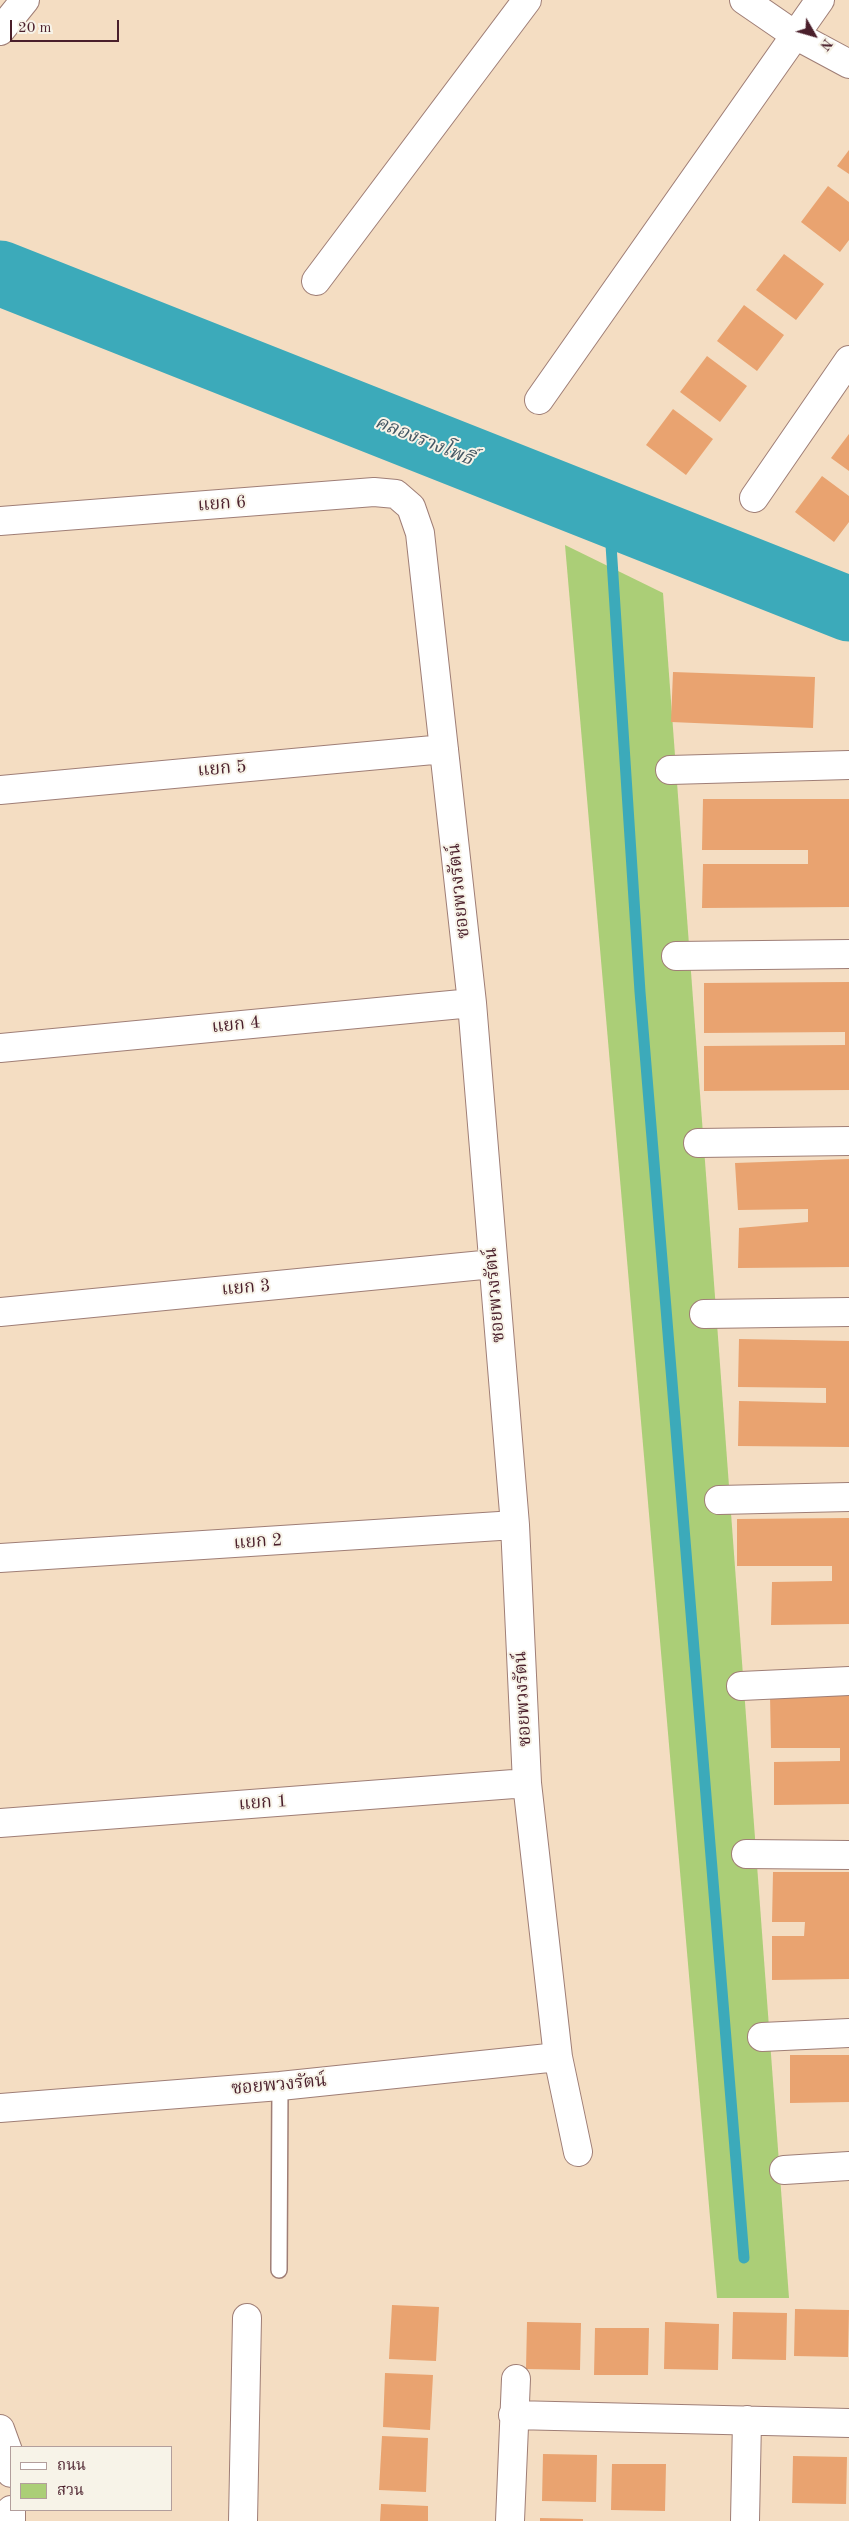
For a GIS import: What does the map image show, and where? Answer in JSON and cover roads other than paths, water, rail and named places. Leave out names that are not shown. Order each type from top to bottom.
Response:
[{"type":"street","points":[[0,31],[24,0]]},
{"type":"street","points":[[316,281],[527,0]]},
{"type":"street","points":[[744,0],[795,35],[849,64]]},
{"type":"street","points":[[540,400],[820,0]]},
{"type":"street","points":[[754,498],[849,360]]},
{"type":"street","name":"แยก 6","points":[[0,520],[374,492],[396,494],[411,507],[420,533]]},
{"type":"street","name":"ซอยพวงรัตน์","points":[[420,533],[472,1003],[515,1525],[527,1782],[558,2057],[578,2152]]},
{"type":"street","name":"แยก 5","points":[[0,790],[444,749]]},
{"type":"street","points":[[670,770],[849,765]]},
{"type":"street","points":[[676,956],[849,954]]},
{"type":"street","name":"แยก 4","points":[[0,1048],[472,1003]]},
{"type":"street","points":[[698,1143],[849,1141]]},
{"type":"street","name":"แยก 3","points":[[0,1312],[493,1264]]},
{"type":"street","points":[[704,1314],[849,1312]]},
{"type":"street","points":[[719,1500],[849,1497]]},
{"type":"street","name":"แยก 2","points":[[0,1558],[515,1525]]},
{"type":"street","points":[[741,1686],[849,1680]]},
{"type":"street","name":"แยก 1","points":[[0,1823],[527,1782]]},
{"type":"street","points":[[746,1854],[849,1855]]},
{"type":"street","points":[[762,2037],[849,2033]]},
{"type":"street","name":"ซอยพวงรัตน์","points":[[0,2108],[280,2086],[558,2057]]},
{"type":"street","points":[[784,2170],[849,2166]]},
{"type":"street","points":[[243,2521],[247,2318]]},
{"type":"street","points":[[510,2521],[513,2414],[516,2379]]},
{"type":"street","points":[[513,2414],[849,2423]]},
{"type":"street","points":[[745,2521],[747,2420]]},
{"type":"street","points":[[0,2429],[8,2451],[10,2466]]},
{"type":"lane","points":[[279,2270],[280,2086]]},
{"type":"waterway","name":"คลองรางโพธิ์","points":[[0,273],[849,609]]},
{"type":"waterway","points":[[609,514],[640,992],[744,2258]]}]
